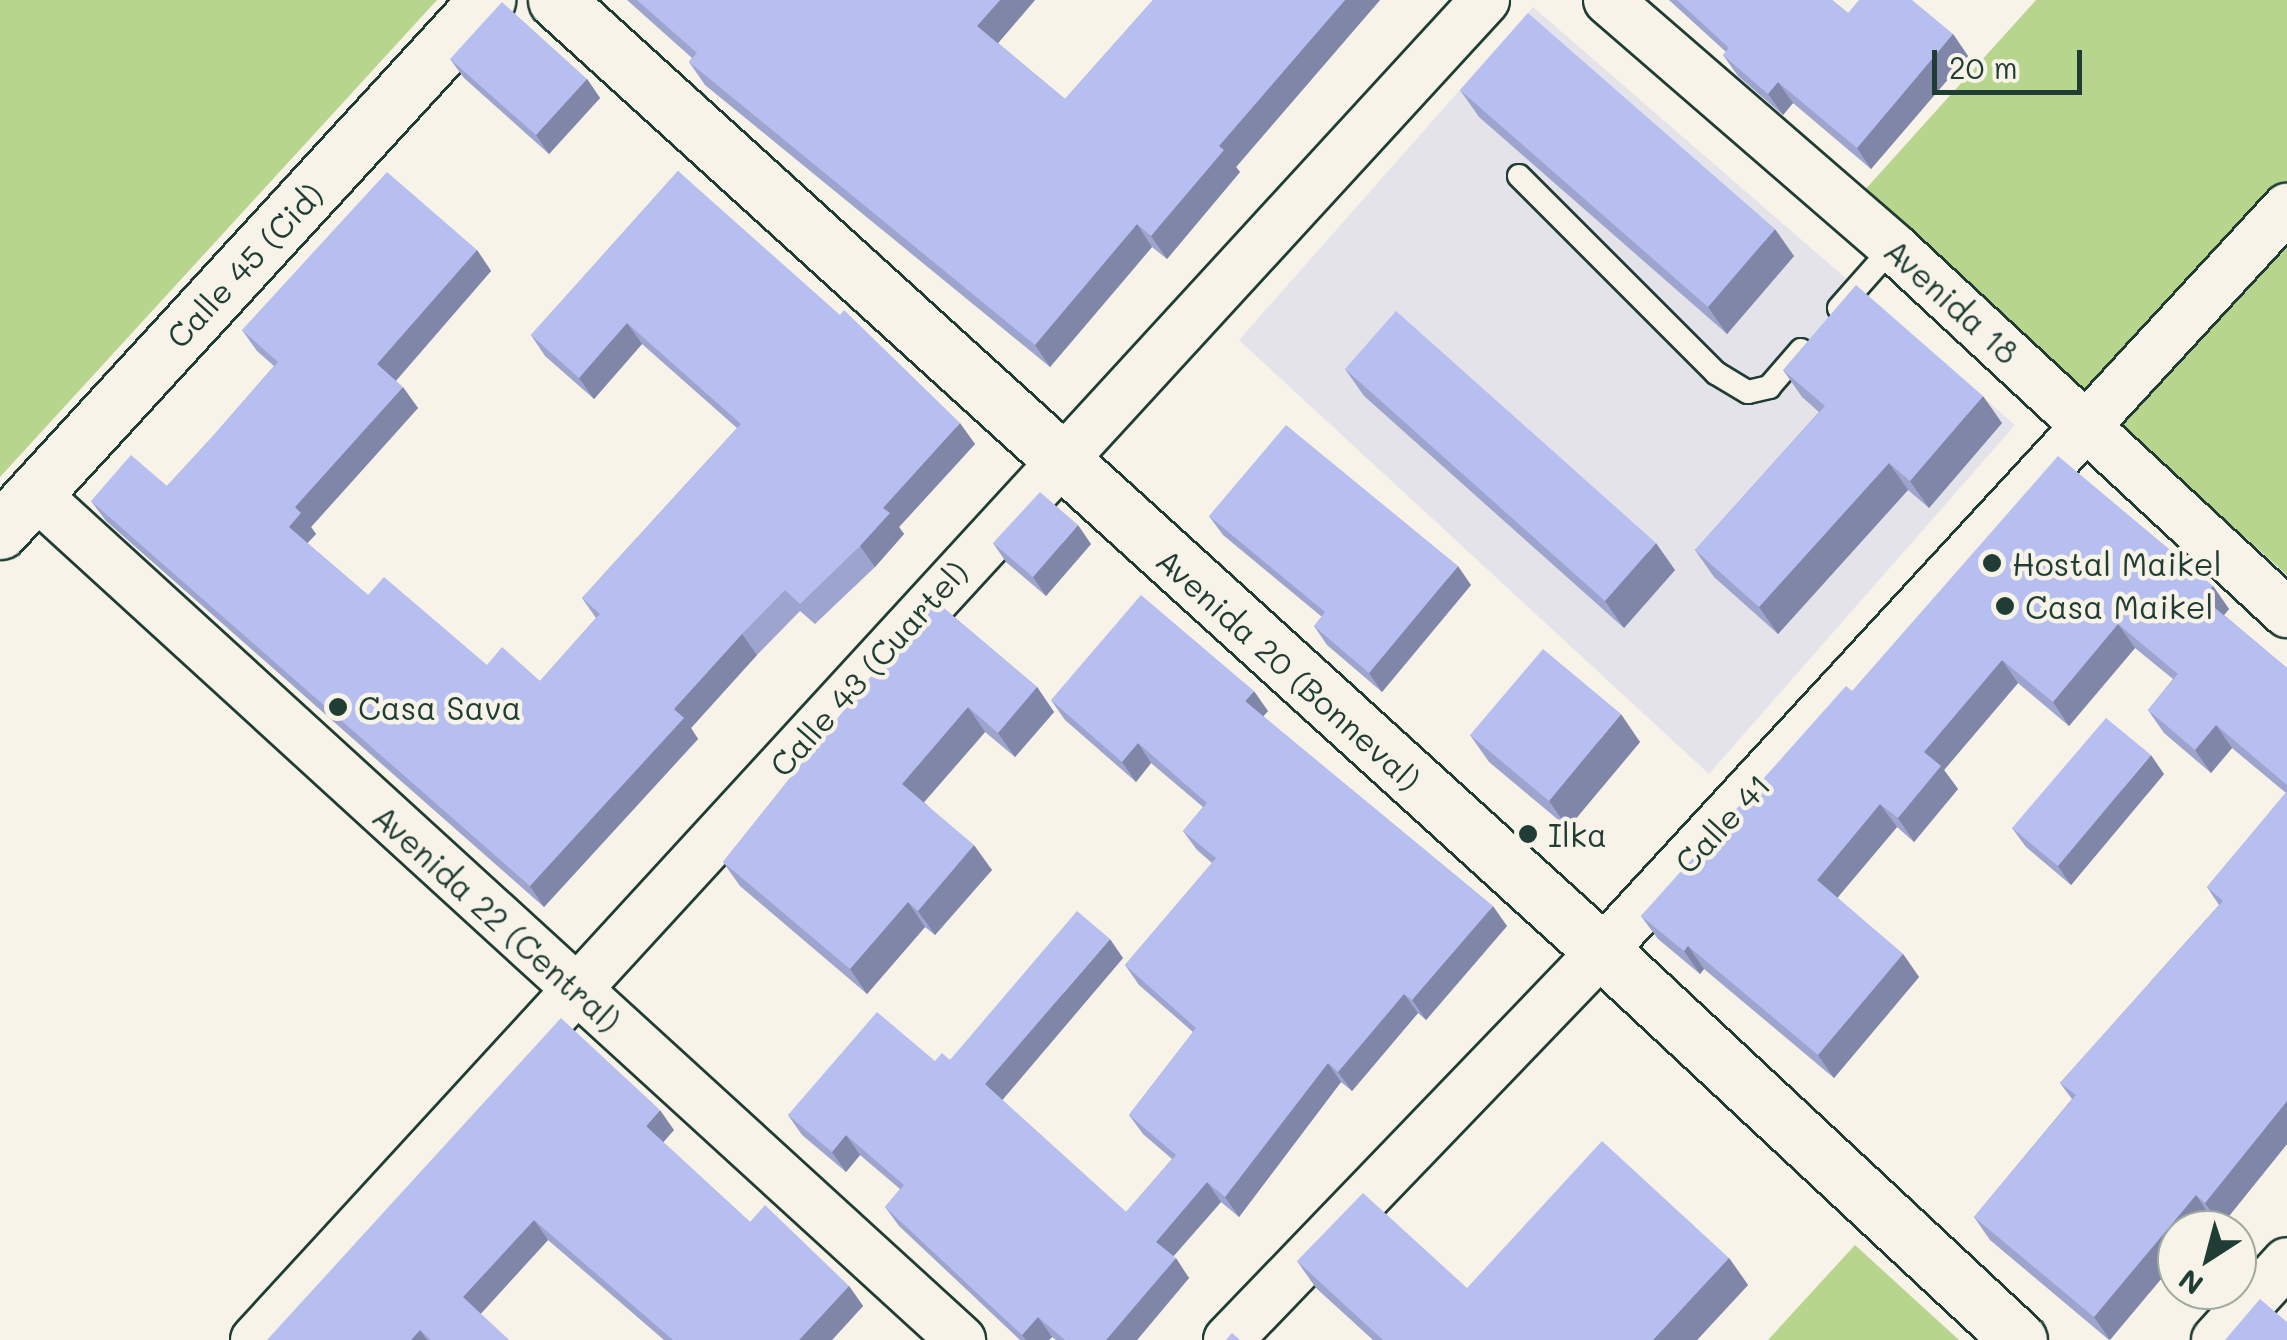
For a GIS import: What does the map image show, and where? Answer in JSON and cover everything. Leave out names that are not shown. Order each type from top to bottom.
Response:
[{"type":"street","name":"Calle 45 (Cid)","points":[[17,512],[488,0]]},
{"type":"street","name":"Avenida 20 (Bonneval)","points":[[556,0],[1602,951],[2020,1340]]},
{"type":"street","name":"Calle 43 (Cuartel)","points":[[255,1340],[1058,460],[1485,0]]},
{"type":"street","name":"Avenida 18","points":[[1608,0],[1893,246],[2287,613]]},
{"type":"street","name":"Calle 41","points":[[1228,1340],[1602,951],[2091,428],[2287,208]]},
{"type":"street","name":"Avenida 22 (Central)","points":[[17,512],[574,990],[962,1340]]},
{"type":"street","points":[[2216,1340],[2287,1262]]},
{"type":"lane","points":[[1519,176],[1716,373],[1748,392],[1769,387],[1893,246]]},
{"type":"shaded area","points":[[1533,7],[2015,425],[1709,774],[1239,340]]},
{"type":"green space","points":[[0,0],[437,0],[0,477]]},
{"type":"green space","points":[[2036,0],[2287,0],[2287,575],[1863,192]]},
{"type":"green space","points":[[1855,1245],[1959,1340],[1768,1340]]},
{"type":"building","points":[[637,0],[1000,0],[977,26],[1065,99],[1153,0],[1345,0],[1219,146],[1224,150],[1151,236],[1137,224],[1035,345],[689,62],[697,53]]},
{"type":"building","points":[[1677,0],[1832,0],[1848,13],[1859,0],[1912,0],[1953,34],[1857,148],[1778,82],[1768,94],[1723,55],[1729,48]]},
{"type":"building","points":[[502,2],[587,79],[536,135],[450,59]]},
{"type":"building","points":[[1528,13],[1775,229],[1708,307],[1460,90]]},
{"type":"building","points":[[678,171],[840,315],[844,310],[960,423],[883,508],[890,513],[860,546],[800,604],[785,590],[742,634],[674,709],[684,718],[530,886],[91,501],[131,455],[167,486],[213,436],[278,362],[242,330],[387,172],[477,250],[377,364],[403,387],[295,507],[301,513],[289,527],[368,595],[384,577],[487,665],[502,647],[540,681],[600,614],[582,598],[741,424],[627,323],[579,378],[531,335]]},
{"type":"building","points":[[1856,285],[1983,396],[1910,481],[1889,463],[1759,607],[1695,550],[1825,406],[1783,370]]},
{"type":"building","points":[[1396,311],[1656,543],[1605,601],[1345,369]]},
{"type":"building","points":[[1286,425],[1458,566],[1369,673],[1314,626],[1325,612],[1209,516]]},
{"type":"building","points":[[2058,456],[2213,586],[2203,598],[2287,668],[2287,785],[2216,725],[2195,750],[2148,710],[2178,674],[2118,624],[2053,702],[2002,660],[1924,752],[1941,766],[1898,818],[1880,804],[1817,880],[1903,954],[1818,1055],[1688,946],[1684,951],[1641,916],[1846,686],[1852,691]]},
{"type":"building","points":[[1040,492],[1078,525],[1033,577],[993,543]]},
{"type":"building","points":[[1141,595],[1254,691],[1245,701],[1493,906],[1412,1000],[1404,994],[1338,1072],[1328,1063],[1225,1197],[1207,1182],[1156,1242],[1176,1258],[1106,1340],[1065,1340],[1038,1317],[1022,1335],[885,1207],[904,1185],[846,1135],[832,1152],[788,1115],[877,1012],[935,1061],[942,1053],[950,1060],[1077,911],[1110,939],[985,1084],[1126,1212],[1176,1155],[1129,1115],[1196,1028],[1125,965],[1216,858],[1183,831],[1207,803],[1138,743],[1122,762],[1051,700]]},
{"type":"building","points":[[933,599],[1037,687],[998,733],[968,707],[902,784],[974,845],[918,911],[908,902],[850,969],[723,862]]},
{"type":"building","points":[[1543,649],[1621,714],[1549,801],[1470,735]]},
{"type":"building","points":[[2106,718],[2151,755],[2058,866],[2012,828]]},
{"type":"building","points":[[2287,791],[2287,1101],[2205,1203],[2196,1195],[2183,1210],[2157,1210],[2157,1242],[2094,1317],[1974,1217],[2076,1095],[2060,1083],[2223,901],[2207,887]]},
{"type":"building","points":[[561,1018],[660,1110],[646,1126],[750,1222],[765,1205],[849,1286],[799,1340],[673,1340],[534,1220],[463,1297],[509,1340],[431,1340],[420,1330],[411,1340],[267,1340]]},
{"type":"building","points":[[1602,1141],[1729,1258],[1653,1340],[1383,1340],[1297,1261],[1363,1193],[1467,1288]]},
{"type":"building","points":[[2260,1299],[2287,1322],[2287,1340],[2225,1340],[2251,1310],[2257,1310]]},
{"type":"place","name":"Hostal Maikel","points":[[1992,563]]},
{"type":"place","name":"Casa Maikel","points":[[2005,606]]},
{"type":"place","name":"Casa Sava","points":[[338,707]]},
{"type":"place","name":"Ilka","points":[[1528,834]]}]
